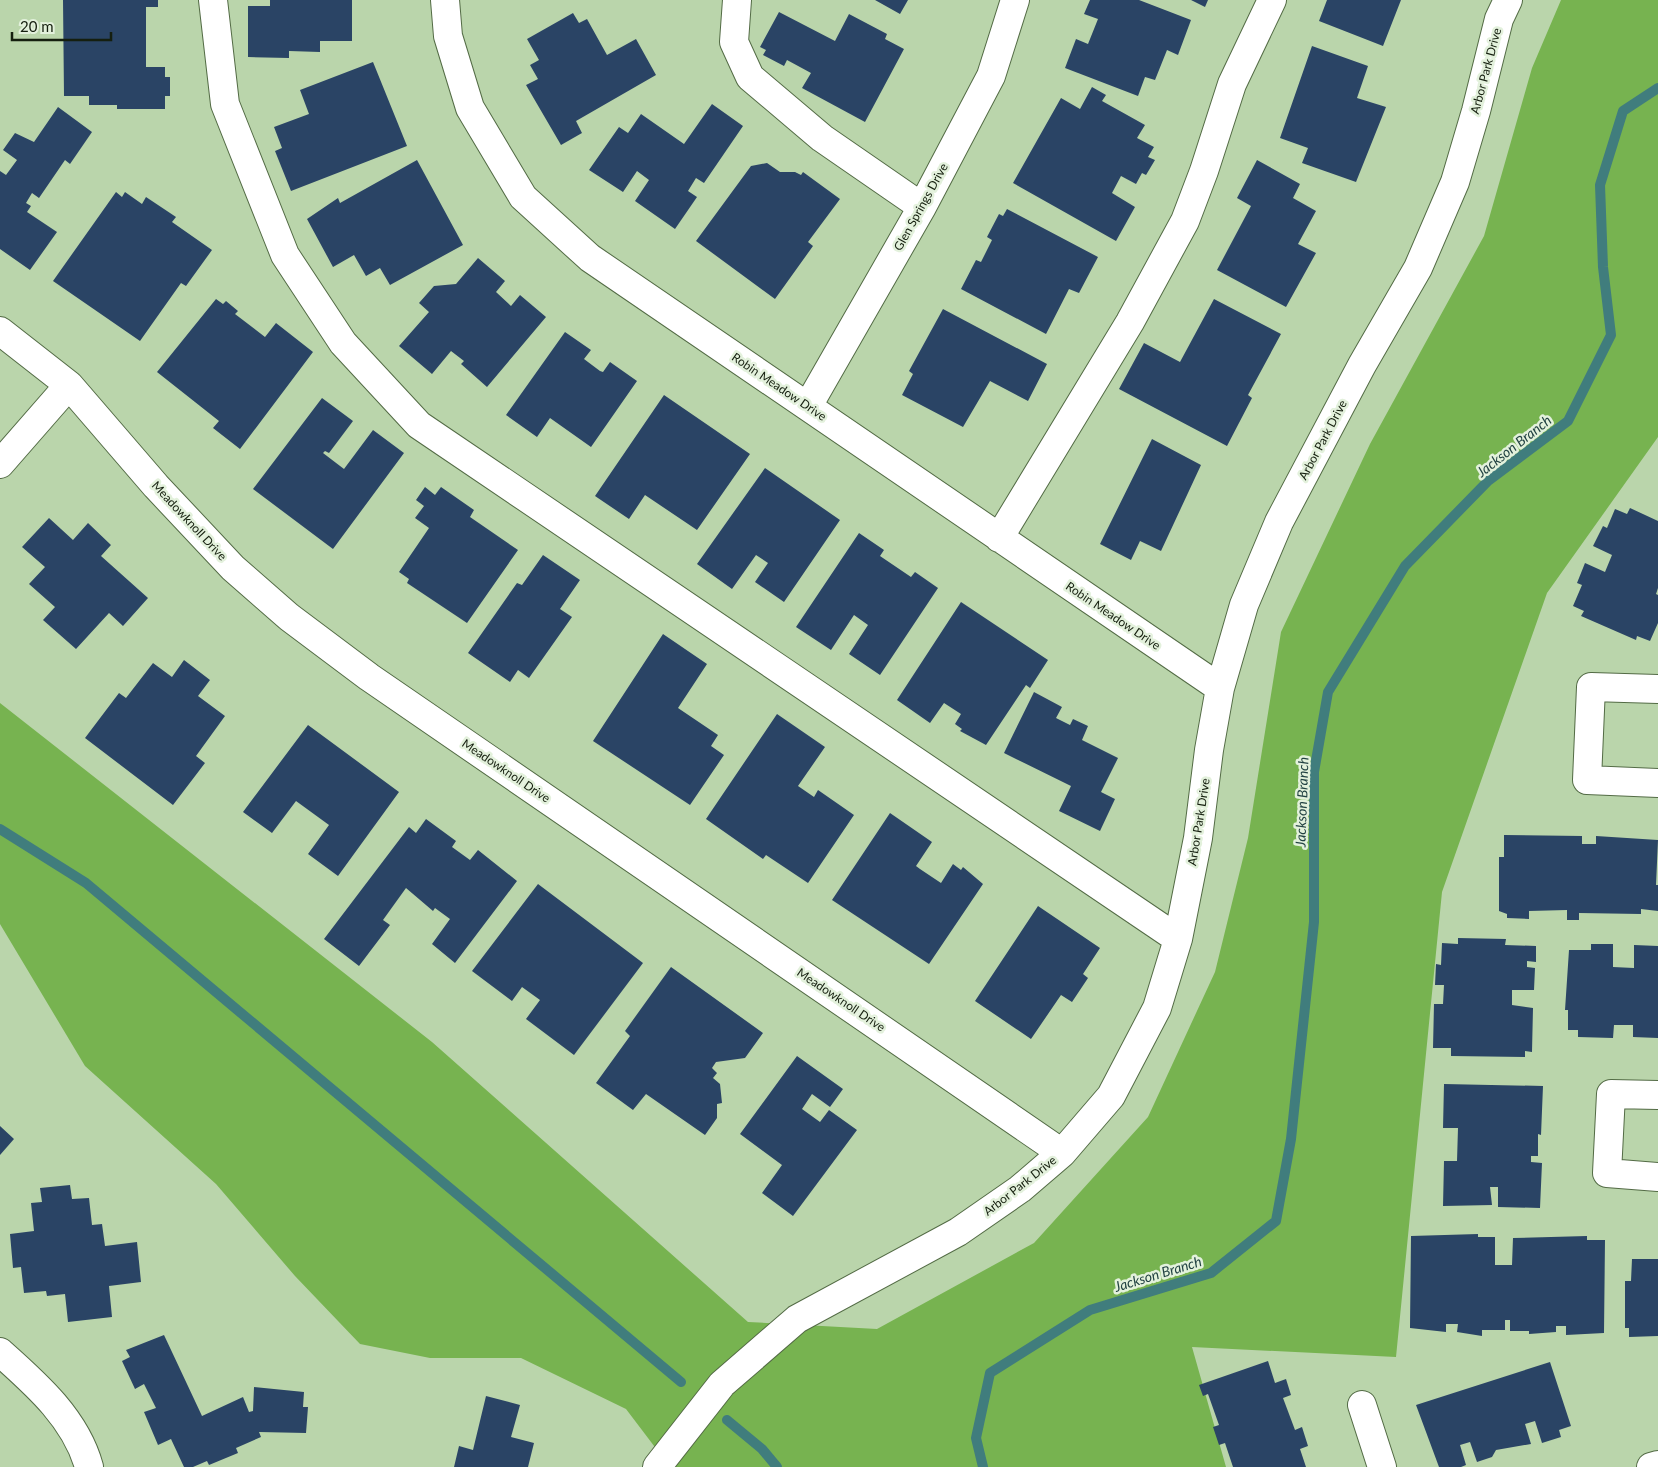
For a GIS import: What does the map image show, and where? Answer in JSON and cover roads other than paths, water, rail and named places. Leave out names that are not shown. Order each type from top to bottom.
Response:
[{"type":"street","points":[[213,0],[225,104],[285,255],[343,343],[420,425],[1178,940]]},
{"type":"street","name":"Robin Meadow Drive","points":[[445,0],[448,36],[470,108],[524,197],[590,258],[1220,688]]},
{"type":"street","points":[[738,0],[734,42],[750,77],[822,138],[922,207]]},
{"type":"street","name":"Glen Springs Drive","points":[[808,406],[922,207],[991,76],[1015,0]]},
{"type":"street","points":[[999,538],[1130,322],[1184,221],[1204,171],[1232,84],[1272,0]]},
{"type":"street","name":"Arbor Park Drive","points":[[657,1467],[722,1384],[797,1319],[958,1232],[1020,1189],[1062,1153],[1111,1096],[1157,1008],[1178,940],[1198,838],[1209,750],[1220,688],[1244,605],[1279,522],[1362,365],[1418,268],[1455,182],[1500,19],[1508,0]]},
{"type":"street","name":"Meadowknoll Drive","points":[[0,331],[69,385],[156,486],[233,568],[289,617],[369,677],[1062,1153]]},
{"type":"street","points":[[0,464],[69,385]]},
{"type":"street","points":[[1658,689],[1592,687],[1587,780],[1658,783]]},
{"type":"street","points":[[1658,1096],[1611,1094],[1607,1173],[1658,1177]]},
{"type":"street","points":[[0,1352],[23,1372],[61,1412],[86,1456],[89,1467]]},
{"type":"street","points":[[1362,1405],[1382,1467]]},
{"type":"street","points":[[1651,1467],[1658,1465]]},
{"type":"waterway","name":"Jackson Branch","points":[[983,1467],[976,1438],[990,1373],[1090,1310],[1211,1273],[1276,1221],[1291,1139],[1314,922],[1314,772],[1328,692],[1405,566],[1488,481],[1568,421],[1611,335],[1603,267],[1600,185],[1623,111],[1658,88]]},
{"type":"waterway","points":[[0,829],[86,883],[681,1382]]},
{"type":"waterway","points":[[727,1420],[762,1449],[777,1467]]}]
